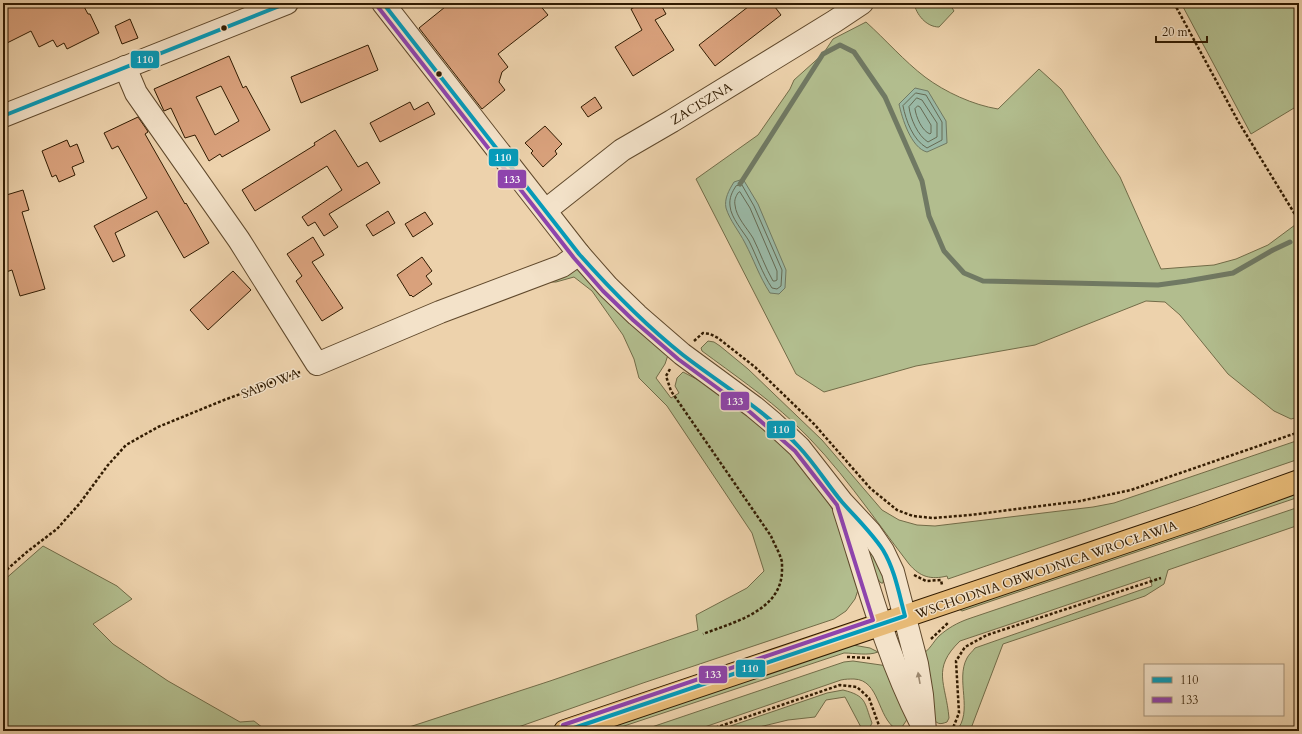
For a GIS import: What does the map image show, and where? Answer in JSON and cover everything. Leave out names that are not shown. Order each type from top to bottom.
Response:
[{"type":"main road","name":"WSCHODNIA OBWODNICA WROCŁAWIA","points":[[565,731],[1199,517],[1299,481]]},
{"type":"street","points":[[3,116],[287,3]]},
{"type":"street","points":[[383,3],[579,254],[608,287],[637,315],[682,354],[748,402],[774,423],[799,448],[842,502],[870,532],[883,551],[894,572],[915,656],[930,730]]},
{"type":"street","name":"ZACISZNA","points":[[546,210],[622,150],[835,21],[862,3]]},
{"type":"street","points":[[125,67],[136,93],[239,240],[317,364],[440,312],[562,266],[579,254]]},
{"type":"street","points":[[842,502],[898,674],[930,730]]},
{"type":"path","points":[[1174,3],[1238,121],[1299,221]]},
{"type":"path","points":[[703,634],[745,618],[769,603],[781,581],[782,562],[771,536],[671,391],[666,376],[673,364],[703,334],[710,334],[718,338],[755,367],[814,424],[870,488],[896,510],[914,516],[933,518],[970,515],[1080,501],[1131,490],[1299,432]]},
{"type":"path","name":"SADOWA","points":[[3,573],[28,551],[57,529],[80,503],[108,465],[126,445],[158,426],[285,378],[317,364]]},
{"type":"path","points":[[930,730],[953,728],[958,713],[956,661],[965,647],[987,635],[1161,578]]},
{"type":"path","points":[[706,731],[840,685],[857,687],[869,698],[880,731]]},
{"type":"shaded area","points":[[914,3],[949,3],[954,11],[939,27],[934,26],[922,19]]},
{"type":"shaded area","points":[[1181,3],[1299,3],[1299,105],[1251,134]]},
{"type":"shaded area","points":[[866,22],[910,64],[933,83],[950,93],[989,107],[998,109],[1039,69],[1061,89],[1120,177],[1161,269],[1214,265],[1236,259],[1268,245],[1299,222],[1299,417],[1291,419],[1274,411],[1228,374],[1180,315],[1165,302],[1146,301],[1035,345],[916,366],[824,392],[796,374],[696,179],[758,135],[790,89],[794,80],[823,54],[833,39]]},
{"type":"shaded area","points":[[573,268],[580,269],[668,355],[665,364],[656,378],[671,398],[679,393],[675,386],[677,378],[683,372],[727,395],[799,460],[836,515],[859,587],[855,599],[846,611],[834,619],[643,683],[507,731],[397,731],[550,681],[698,630],[696,615],[747,588],[764,571],[752,533],[667,406],[639,378],[634,359],[623,335],[592,291],[574,277],[556,282],[542,282]]},
{"type":"shaded area","points":[[708,341],[714,342],[720,346],[748,369],[822,440],[882,510],[899,520],[917,525],[935,526],[1093,507],[1114,503],[1299,440],[1299,459],[948,579],[947,576],[936,578],[922,575],[909,564],[840,473],[793,422],[749,385],[702,351],[701,348]]},
{"type":"shaded area","points":[[1299,493],[1299,497],[962,611],[959,609]]},
{"type":"shaded area","points":[[1299,507],[1299,525],[1168,570],[1164,584],[1145,596],[1003,644],[970,731],[956,731],[964,715],[964,667],[968,657],[975,648],[1152,586],[1150,577],[960,641],[951,651],[943,668],[942,677],[949,718],[947,722],[940,724],[932,717],[921,655],[939,636],[953,626],[968,619]]},
{"type":"shaded area","points":[[863,535],[884,575],[883,583],[881,583],[876,577]]},
{"type":"shaded area","points":[[43,546],[117,586],[132,599],[93,624],[113,644],[168,681],[240,722],[254,721],[263,728],[262,731],[3,731],[3,581]]},
{"type":"shaded area","points":[[853,645],[870,648],[878,652],[866,654],[844,653],[609,731],[597,731]]},
{"type":"shaded area","points":[[853,661],[888,666],[908,718],[902,727],[896,729],[890,723],[885,716],[874,692],[869,686],[862,681],[851,679],[841,680],[693,731],[640,731],[844,662]]},
{"type":"shaded area","points":[[843,690],[857,695],[864,701],[872,723],[868,731],[863,731],[845,697],[826,700],[815,717],[788,720],[743,731],[716,731],[827,693]]},
{"type":"water","points":[[915,88],[928,91],[946,121],[947,143],[927,152],[916,145],[912,139],[902,117],[899,104]]},
{"type":"water","points":[[743,179],[758,204],[786,270],[785,288],[779,294],[770,293],[726,208],[726,198],[732,185],[734,182]]},
{"type":"building","points":[[3,3],[82,3],[88,14],[90,14],[99,33],[67,49],[64,43],[57,47],[53,40],[39,47],[31,31],[3,45]]},
{"type":"building","points":[[450,3],[538,3],[548,15],[498,54],[508,67],[502,72],[499,82],[505,90],[482,109],[419,28]]},
{"type":"building","points":[[642,3],[660,3],[666,14],[655,20],[674,50],[633,76],[615,47],[642,30],[631,9]]},
{"type":"building","points":[[753,3],[772,3],[781,15],[715,66],[699,45]]},
{"type":"building","points":[[130,19],[138,38],[122,44],[115,26]]},
{"type":"building","points":[[368,45],[378,70],[301,103],[291,77]]},
{"type":"building","points":[[229,56],[243,88],[246,86],[270,130],[222,157],[220,154],[209,161],[195,135],[185,138],[171,108],[164,111],[154,89]],"holes":[[[221,86],[239,121],[215,135],[196,97]]]},
{"type":"building","points":[[595,97],[602,108],[588,117],[581,107]]},
{"type":"building","points":[[410,102],[414,110],[428,102],[435,114],[380,142],[370,123]]},
{"type":"building","points":[[138,117],[148,132],[145,134],[209,243],[184,258],[157,211],[115,233],[125,256],[113,262],[94,226],[147,198],[118,146],[112,149],[104,133]]},
{"type":"building","points":[[545,126],[562,144],[555,151],[557,154],[543,167],[531,153],[533,151],[525,143]]},
{"type":"building","points":[[335,130],[358,167],[367,162],[380,183],[329,214],[338,227],[324,236],[315,222],[308,226],[302,217],[342,190],[327,166],[255,211],[242,190],[315,145],[314,143]]},
{"type":"building","points":[[67,140],[70,147],[77,144],[84,162],[72,167],[75,175],[59,182],[56,175],[52,177],[42,151]]},
{"type":"building","points":[[23,190],[29,210],[22,212],[45,289],[20,296],[12,270],[3,273],[3,196]]},
{"type":"building","points":[[388,211],[395,223],[373,236],[366,225]]},
{"type":"building","points":[[425,212],[433,224],[413,237],[405,224]]},
{"type":"building","points":[[313,237],[324,255],[312,262],[343,308],[322,321],[296,281],[302,276],[287,254]]},
{"type":"building","points":[[422,257],[432,271],[426,276],[432,284],[413,297],[411,295],[410,296],[397,275]]},
{"type":"building","points":[[233,271],[251,290],[208,330],[190,310]]},
{"type":"waterway","points":[[740,184],[823,54],[840,45],[854,52],[885,97],[922,181],[929,216],[944,251],[964,273],[983,281],[1158,285],[1233,273],[1290,242]]},
{"type":"transit line","name":"110","points":[[3,116],[287,3]]},
{"type":"transit line","name":"110","points":[[383,3],[579,254],[603,281],[669,344],[758,410],[786,434],[805,454],[842,502],[883,550],[894,574],[899,591],[905,616],[565,731]]},
{"type":"transit line","name":"133","points":[[378,7],[574,258],[603,291],[633,320],[678,359],[750,412],[795,451],[837,505],[873,620],[563,725]]}]
